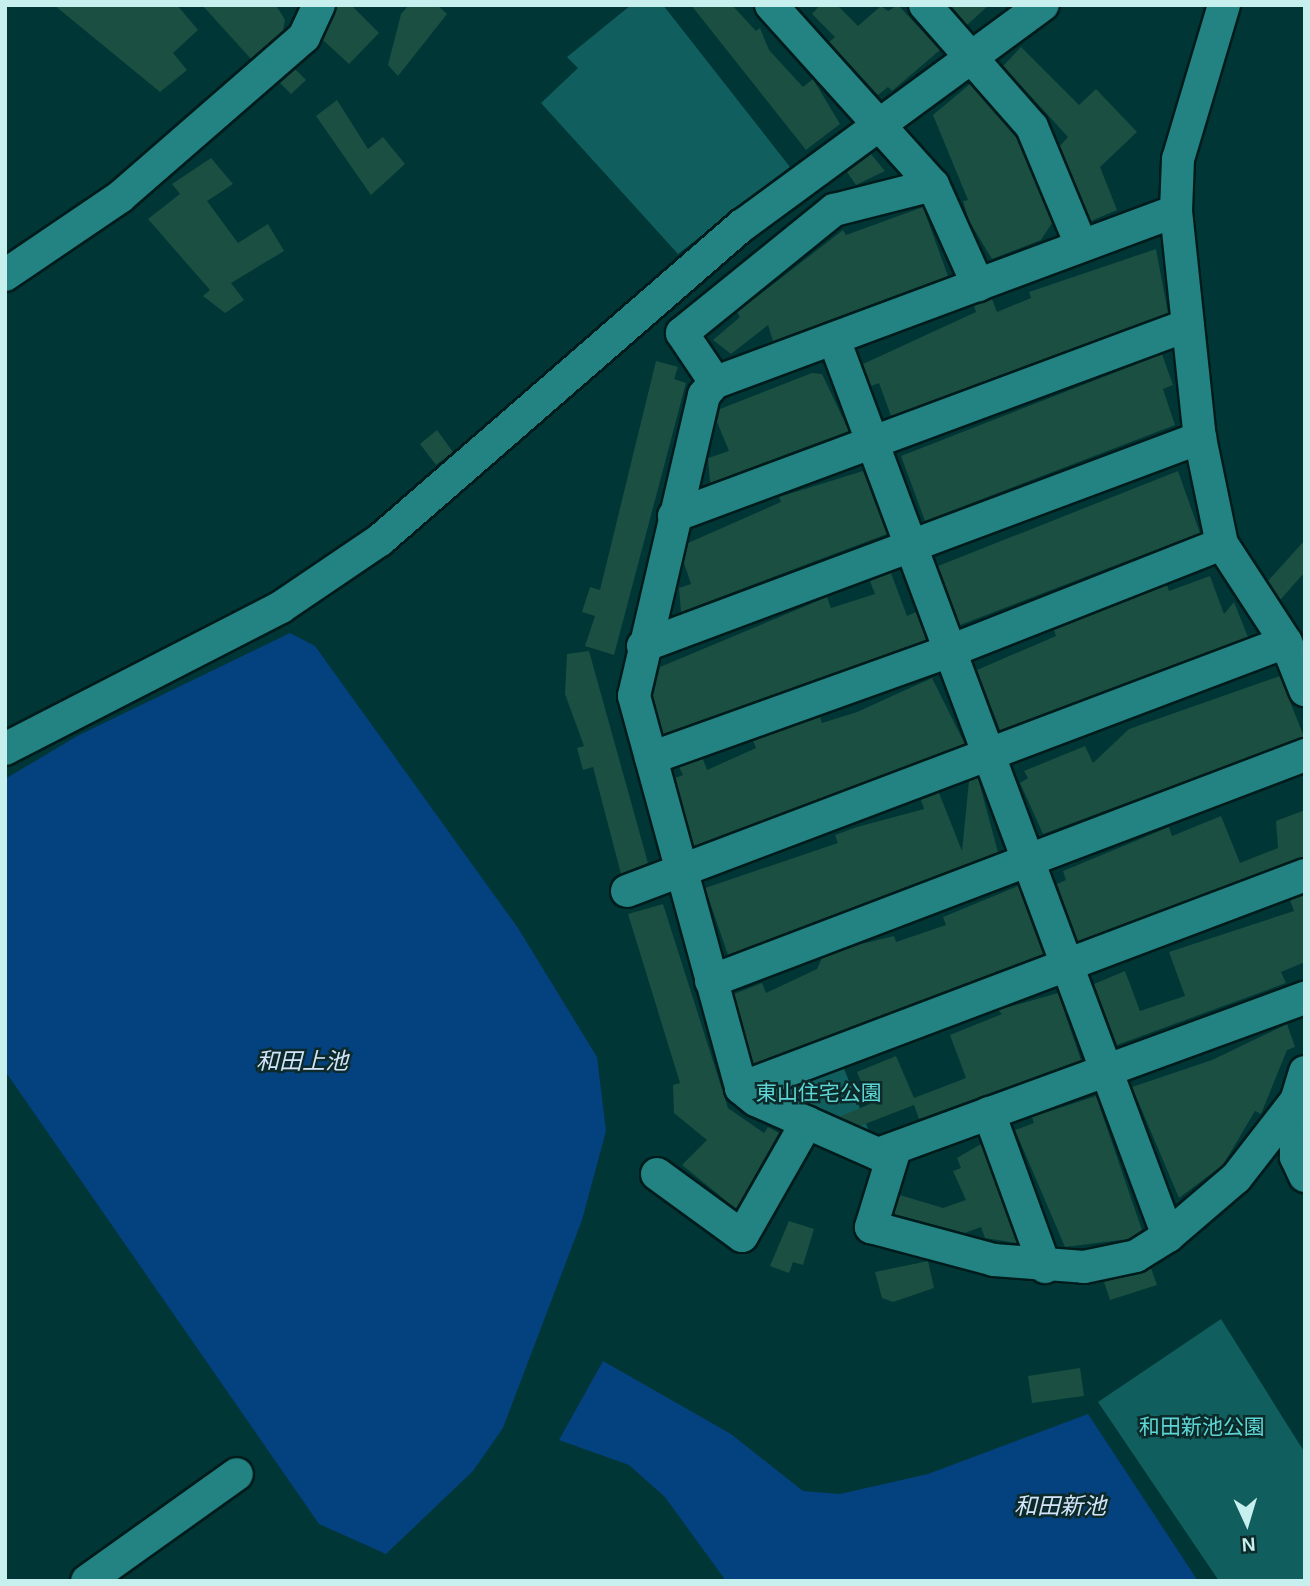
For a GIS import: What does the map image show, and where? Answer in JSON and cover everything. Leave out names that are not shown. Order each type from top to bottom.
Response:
[{"type":"street","points":[[5,275],[130,189],[304,37],[319,5]]},
{"type":"street","points":[[771,5],[933,185],[978,285]]},
{"type":"street","points":[[925,5],[1032,127],[1081,245]]},
{"type":"street","points":[[5,749],[281,607],[380,540],[619,329],[877,121],[1043,5]]},
{"type":"street","points":[[1224,5],[1187,119],[1176,211],[1200,439],[1222,544],[1286,642],[1305,690]]},
{"type":"street","points":[[715,382],[682,332],[834,210],[933,185]]},
{"type":"street","points":[[1176,211],[1081,245],[835,342],[715,382],[704,395],[643,646],[634,696],[680,873],[741,1088],[878,1154],[1107,1067],[1305,998]]},
{"type":"street","points":[[674,516],[874,445],[1188,325]]},
{"type":"street","points":[[835,342],[1168,1236]]},
{"type":"street","points":[[643,646],[1200,439]]},
{"type":"street","points":[[651,758],[950,651],[1222,544]]},
{"type":"street","points":[[627,891],[990,758],[1286,642]]},
{"type":"street","points":[[711,981],[1029,863],[1305,755]]},
{"type":"street","points":[[741,1088],[1305,875]]},
{"type":"street","points":[[895,1149],[871,1227],[1045,1267],[1084,1267],[1136,1256],[1168,1236],[1236,1178],[1300,1086]]},
{"type":"street","points":[[1300,1086],[1296,1157],[1305,1176]]},
{"type":"street","points":[[989,1113],[1045,1267]]},
{"type":"street","points":[[657,1174],[742,1236],[807,1122]]},
{"type":"street","points":[[87,1581],[237,1474]]},
{"type":"green space","points":[[631,5],[663,5],[790,167],[678,254],[541,103],[578,68],[567,57]]},
{"type":"green space","name":"東山住宅公園","points":[[837,1051],[878,1154],[756,1100]]},
{"type":"green space","name":"和田新池公園","points":[[1221,1319],[1305,1453],[1305,1581],[1219,1581],[1098,1402]]},
{"type":"water","name":"和田上池","points":[[290,633],[315,646],[518,928],[597,1057],[606,1131],[582,1220],[503,1428],[473,1471],[386,1554],[319,1524],[5,1071],[5,779],[79,735]]},
{"type":"water","name":"和田新池","points":[[603,1361],[731,1434],[803,1491],[840,1494],[928,1474],[1088,1414],[1198,1581],[726,1581],[665,1497],[629,1465],[559,1440]]},
{"type":"building","points":[[54,5],[177,5],[198,30],[173,53],[187,70],[160,92]]},
{"type":"building","points":[[202,5],[276,5],[285,20],[283,31],[251,59]]},
{"type":"building","points":[[337,5],[351,5],[379,33],[349,64],[323,40]]},
{"type":"building","points":[[409,5],[437,5],[447,14],[398,76],[388,65],[401,14]]},
{"type":"building","points":[[691,5],[732,5],[756,31],[760,28],[769,50],[803,87],[813,79],[840,124],[806,150]]},
{"type":"building","points":[[820,5],[837,5],[858,26],[881,6],[888,11],[898,5],[940,50],[892,91],[888,87],[878,95],[829,42],[835,37],[812,14]]},
{"type":"building","points":[[950,5],[989,5],[967,25]]},
{"type":"building","points":[[1021,47],[1079,105],[1096,89],[1137,132],[1100,167],[1117,210],[1091,221],[1060,146],[1068,137],[1003,66]]},
{"type":"building","points":[[295,69],[306,80],[291,94],[280,83]]},
{"type":"building","points":[[970,84],[1016,137],[1052,223],[1041,240],[992,259],[969,221],[963,201],[968,200],[933,115]]},
{"type":"building","points":[[337,100],[368,149],[383,137],[405,164],[371,195],[316,116]]},
{"type":"building","points":[[871,154],[885,171],[856,185],[847,172]]},
{"type":"building","points":[[211,158],[233,184],[207,201],[238,243],[268,224],[284,251],[231,283],[244,300],[225,313],[203,296],[210,290],[148,219],[180,194],[172,184]]},
{"type":"building","points":[[923,207],[948,276],[773,341],[768,325],[731,354],[713,340],[740,317],[737,312],[843,230],[846,235]]},
{"type":"building","points":[[1156,249],[1168,313],[891,416],[879,383],[871,386],[863,364],[976,312],[974,306],[992,299],[997,312],[1031,298],[1029,292]]},
{"type":"building","points":[[1162,354],[1173,385],[1163,389],[1175,425],[925,521],[901,456]]},
{"type":"building","points":[[656,361],[678,367],[674,379],[686,383],[614,655],[585,646],[595,616],[582,612],[590,587],[600,590]]},
{"type":"building","points":[[812,373],[822,374],[849,431],[710,483],[708,458],[729,451],[717,422],[720,409]]},
{"type":"building","points":[[437,430],[453,452],[436,465],[420,444]]},
{"type":"building","points":[[863,471],[887,534],[681,612],[679,588],[691,584],[684,563],[688,543],[781,502],[779,497]]},
{"type":"building","points":[[1178,471],[1200,533],[960,625],[938,566]]},
{"type":"building","points":[[1305,540],[1305,572],[1280,600],[1268,581]]},
{"type":"building","points":[[891,573],[907,616],[916,612],[926,640],[663,734],[653,696],[660,667],[827,597],[831,608],[875,594],[870,581]]},
{"type":"building","points":[[1210,576],[1224,614],[1234,602],[1248,637],[1000,730],[977,670],[1056,636],[1054,630],[1167,585],[1169,591]]},
{"type":"building","points":[[589,651],[648,863],[621,874],[593,767],[583,770],[577,748],[584,746],[565,694],[567,654]]},
{"type":"building","points":[[1280,676],[1304,737],[1043,834],[1020,783],[1028,778],[1024,771],[1085,746],[1093,763],[1129,729]]},
{"type":"building","points":[[932,678],[965,744],[694,846],[675,778],[683,775],[679,767],[703,759],[707,770],[756,748],[753,741],[820,717],[822,723],[857,712]]},
{"type":"building","points":[[978,778],[998,852],[728,955],[705,888],[838,843],[835,835],[857,827],[924,809],[921,800],[939,793],[962,851],[969,781]]},
{"type":"building","points":[[1305,810],[1305,857],[1078,941],[1057,884],[1066,880],[1063,871],[1169,827],[1172,836],[1221,816],[1240,863],[1278,848],[1276,821]]},
{"type":"building","points":[[1018,886],[1043,954],[753,1064],[734,994],[762,983],[766,993],[817,969],[822,958],[894,936],[896,942],[946,925],[943,917]]},
{"type":"building","points":[[1305,895],[1305,962],[1281,972],[1286,983],[1117,1045],[1094,984],[1125,971],[1140,1011],[1185,996],[1169,952],[1294,911],[1290,900]]},
{"type":"building","points":[[663,904],[728,1108],[764,1133],[768,1127],[779,1133],[736,1209],[682,1165],[707,1140],[674,1113],[673,1085],[680,1083],[628,914]]},
{"type":"building","points":[[1058,993],[1081,1060],[919,1119],[914,1105],[860,1126],[839,1117],[870,1104],[857,1072],[896,1056],[914,1098],[966,1078],[950,1035],[1002,1014],[998,1010]]},
{"type":"building","points":[[1287,1024],[1295,1047],[1287,1050],[1261,1114],[1255,1111],[1223,1165],[1179,1198],[1132,1087],[1212,1060]]},
{"type":"building","points":[[1096,1096],[1142,1230],[1129,1239],[1065,1247],[1015,1130],[1034,1123],[1032,1117]]},
{"type":"building","points":[[981,1144],[1017,1243],[985,1238],[981,1227],[965,1233],[894,1214],[900,1195],[943,1208],[966,1200],[953,1171],[961,1168],[957,1158]]},
{"type":"building","points":[[789,1221],[814,1229],[803,1265],[793,1262],[789,1273],[770,1266]]},
{"type":"building","points":[[928,1261],[934,1288],[893,1302],[882,1298],[875,1272]]},
{"type":"building","points":[[1151,1268],[1157,1285],[1110,1300],[1104,1282]]},
{"type":"building","points":[[1080,1368],[1084,1396],[1032,1403],[1028,1376]]}]
